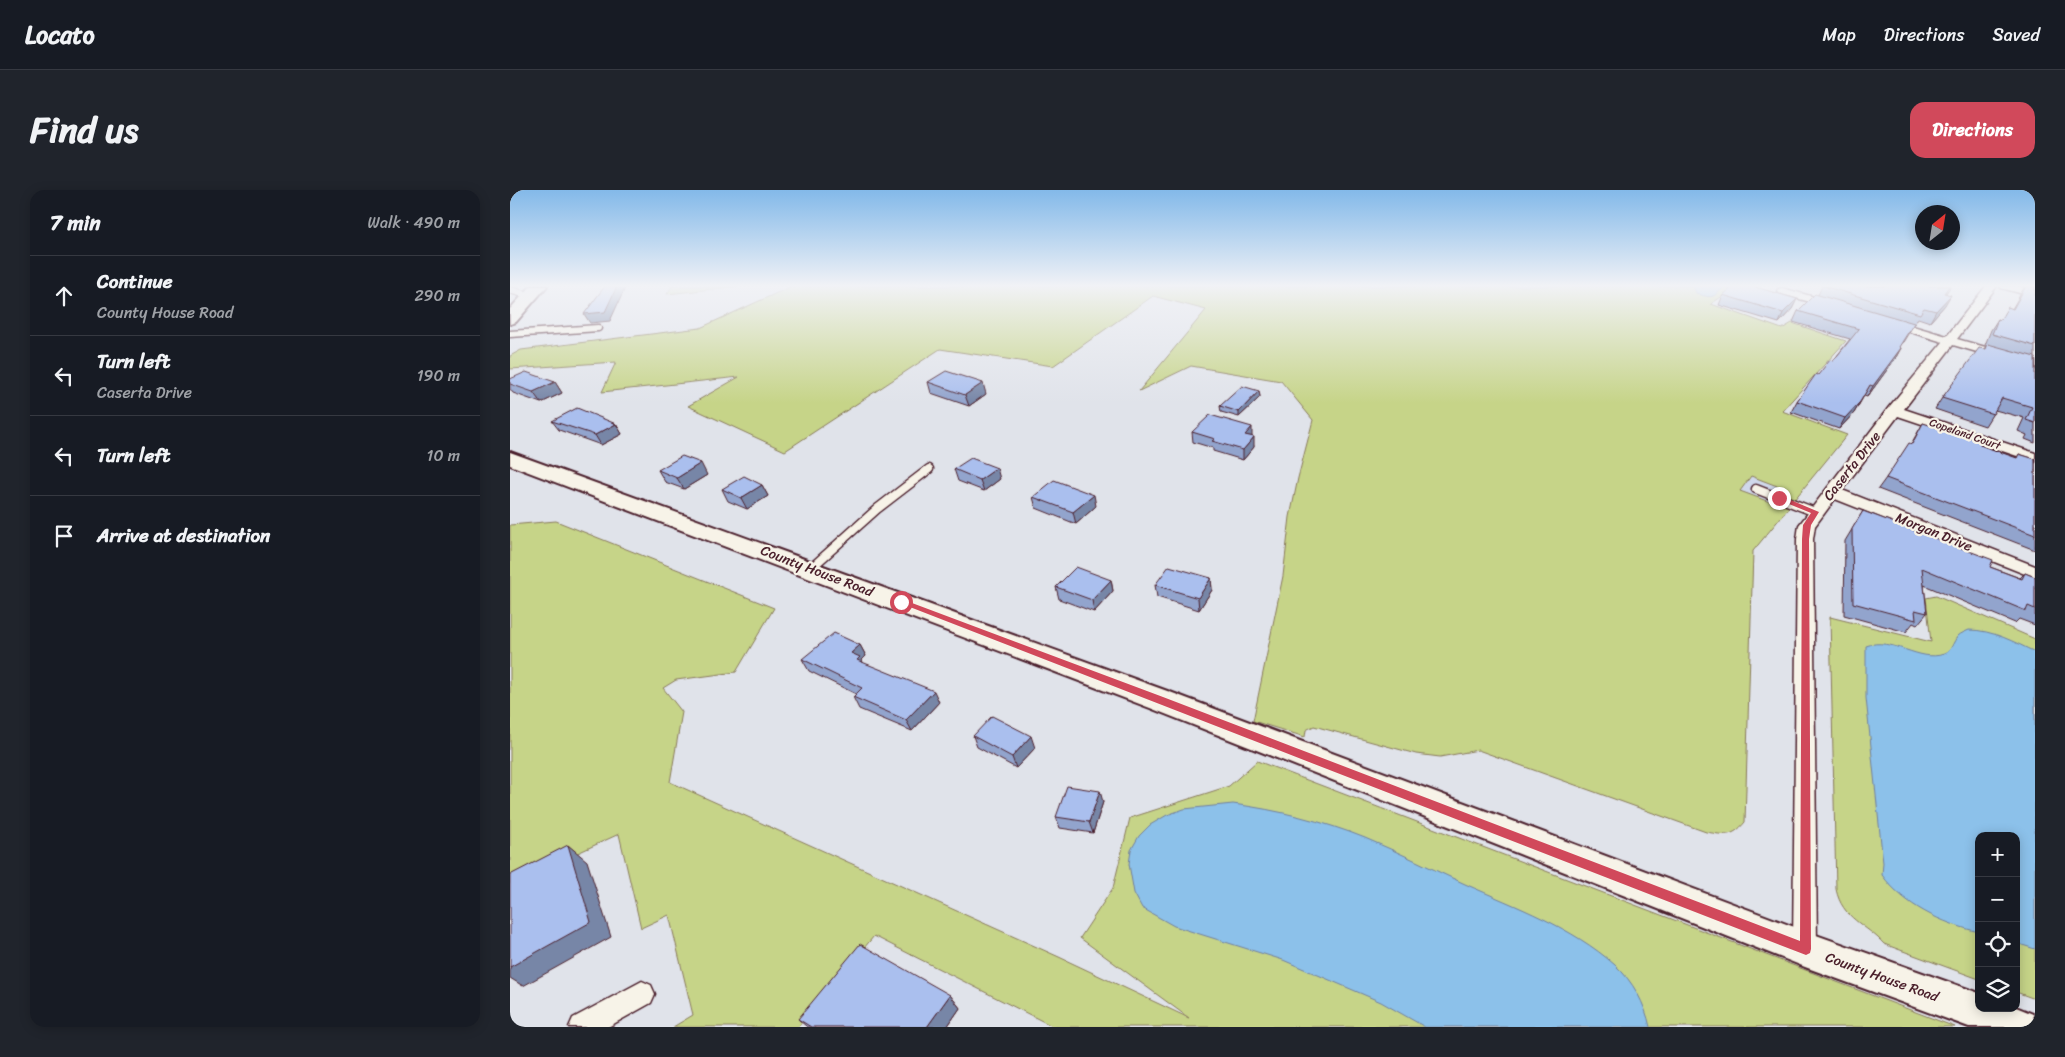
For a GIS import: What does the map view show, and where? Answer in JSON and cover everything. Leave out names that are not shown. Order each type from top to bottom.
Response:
[{"type":"street","points":[[1899,325],[2035,365]]},
{"type":"street","name":"Caserta Drive","points":[[1806,949],[1805,539],[1807,525],[1960,325]]},
{"type":"street","name":"Copeland Court","points":[[1894,410],[2035,458]]},
{"type":"street","name":"County House Road","points":[[510,458],[1160,700],[1806,949],[2020,1027]]},
{"type":"street","name":"Morgan Drive","points":[[1832,492],[2035,572]]},
{"type":"street","points":[[582,1027],[642,994]]},
{"type":"lane","points":[[510,334],[598,328]]},
{"type":"lane","points":[[810,569],[877,509],[929,469]]},
{"type":"lane","points":[[1756,489],[1816,512]]},
{"type":"shaded area","points":[[1751,476],[1785,489],[1775,504],[1739,491]]},
{"type":"green space","points":[[706,325],[1111,325],[1053,366],[940,349],[785,451],[688,406],[739,377],[602,392],[616,362],[510,369],[510,356],[521,350],[700,328]]},
{"type":"green space","points":[[1194,325],[1771,325],[1782,329],[1789,325],[1798,325],[1846,341],[1782,411],[1847,435],[1794,500],[1781,495],[1785,489],[1751,476],[1740,491],[1775,504],[1777,500],[1791,505],[1753,551],[1745,822],[1732,833],[1718,834],[1706,832],[1478,750],[1440,757],[1416,754],[1314,726],[1306,730],[1305,737],[1253,721],[1283,576],[1290,517],[1313,420],[1281,381],[1191,366],[1139,391]]},
{"type":"green space","points":[[556,521],[774,608],[736,672],[676,680],[663,688],[682,712],[670,782],[1059,957],[1189,1018],[1080,938],[1113,888],[1130,818],[1229,786],[1257,761],[1955,1027],[1054,1027],[874,936],[798,1027],[673,1027],[693,1015],[669,915],[641,928],[619,834],[510,884],[510,525]]},
{"type":"green space","points":[[1936,596],[2035,639],[2035,999],[2020,993],[2020,832],[1975,832],[1975,978],[1884,944],[1849,914],[1839,899],[1836,889],[1830,617],[1931,642],[1926,598]]},
{"type":"water","points":[[1969,630],[1995,634],[2035,652],[2035,949],[2020,944],[2020,832],[1975,832],[1975,931],[1951,924],[1925,912],[1902,896],[1882,875],[1883,863],[1866,698],[1866,646],[1886,644],[1915,653],[1935,656],[1947,653],[1962,633]]},
{"type":"water","points":[[1233,804],[1267,809],[1300,817],[1333,826],[1365,838],[1562,929],[1598,952],[1621,971],[1637,993],[1650,1027],[1425,1027],[1381,1002],[1283,960],[1174,926],[1142,908],[1134,893],[1129,864],[1131,850],[1139,836],[1150,825],[1167,815],[1184,809]]},
{"type":"building","points":[[1846,325],[1913,325],[1899,347],[1901,348],[1873,386],[1870,385],[1860,402],[1845,418],[1797,401],[1816,374],[1818,375],[1830,360],[1833,361],[1859,329]]},
{"type":"building","points":[[1996,325],[2035,325],[2035,346],[1992,334]]},
{"type":"building","points":[[1988,344],[2035,357],[2035,423],[2026,420],[2032,407],[2002,398],[1993,414],[1942,398],[1979,348],[1986,349]]},
{"type":"building","points":[[946,371],[983,383],[965,395],[928,382]]},
{"type":"building","points":[[526,372],[555,382],[533,392],[510,384],[510,379]]},
{"type":"building","points":[[1242,386],[1259,391],[1239,412],[1220,406]]},
{"type":"building","points":[[577,408],[616,424],[595,435],[552,421]]},
{"type":"building","points":[[1210,415],[1252,427],[1245,435],[1254,437],[1243,450],[1212,441],[1215,439],[1192,432]]},
{"type":"building","points":[[1923,423],[1982,441],[1980,445],[2017,458],[2019,454],[2035,459],[2035,535],[1886,478],[1909,443],[1912,444]]},
{"type":"building","points":[[682,456],[701,463],[677,478],[658,470]]},
{"type":"building","points":[[971,458],[997,468],[980,480],[954,469]]},
{"type":"building","points":[[744,476],[762,485],[741,498],[722,489]]},
{"type":"building","points":[[1054,480],[1094,495],[1073,512],[1033,497]]},
{"type":"building","points":[[1863,511],[1993,560],[1990,567],[2022,579],[2025,573],[2035,577],[2035,609],[2028,606],[2026,611],[1922,568],[1927,613],[1915,610],[1916,620],[1853,603],[1852,529]]},
{"type":"building","points":[[1169,566],[1211,578],[1198,598],[1155,585]]},
{"type":"building","points":[[1076,567],[1111,580],[1092,600],[1056,587]]},
{"type":"building","points":[[834,633],[860,645],[851,653],[860,657],[857,660],[934,691],[906,720],[853,697],[862,688],[802,659]]},
{"type":"building","points":[[992,716],[1031,736],[1012,757],[973,736]]},
{"type":"building","points":[[1067,786],[1100,791],[1089,822],[1056,817]]},
{"type":"building","points":[[568,845],[591,922],[510,967],[510,875]]},
{"type":"building","points":[[860,944],[950,995],[927,1027],[811,1027],[798,1019]]},
{"type":"route","points":[[901,602],[1806,949],[1805,539],[1808,522],[1816,512],[1779,498]]}]
